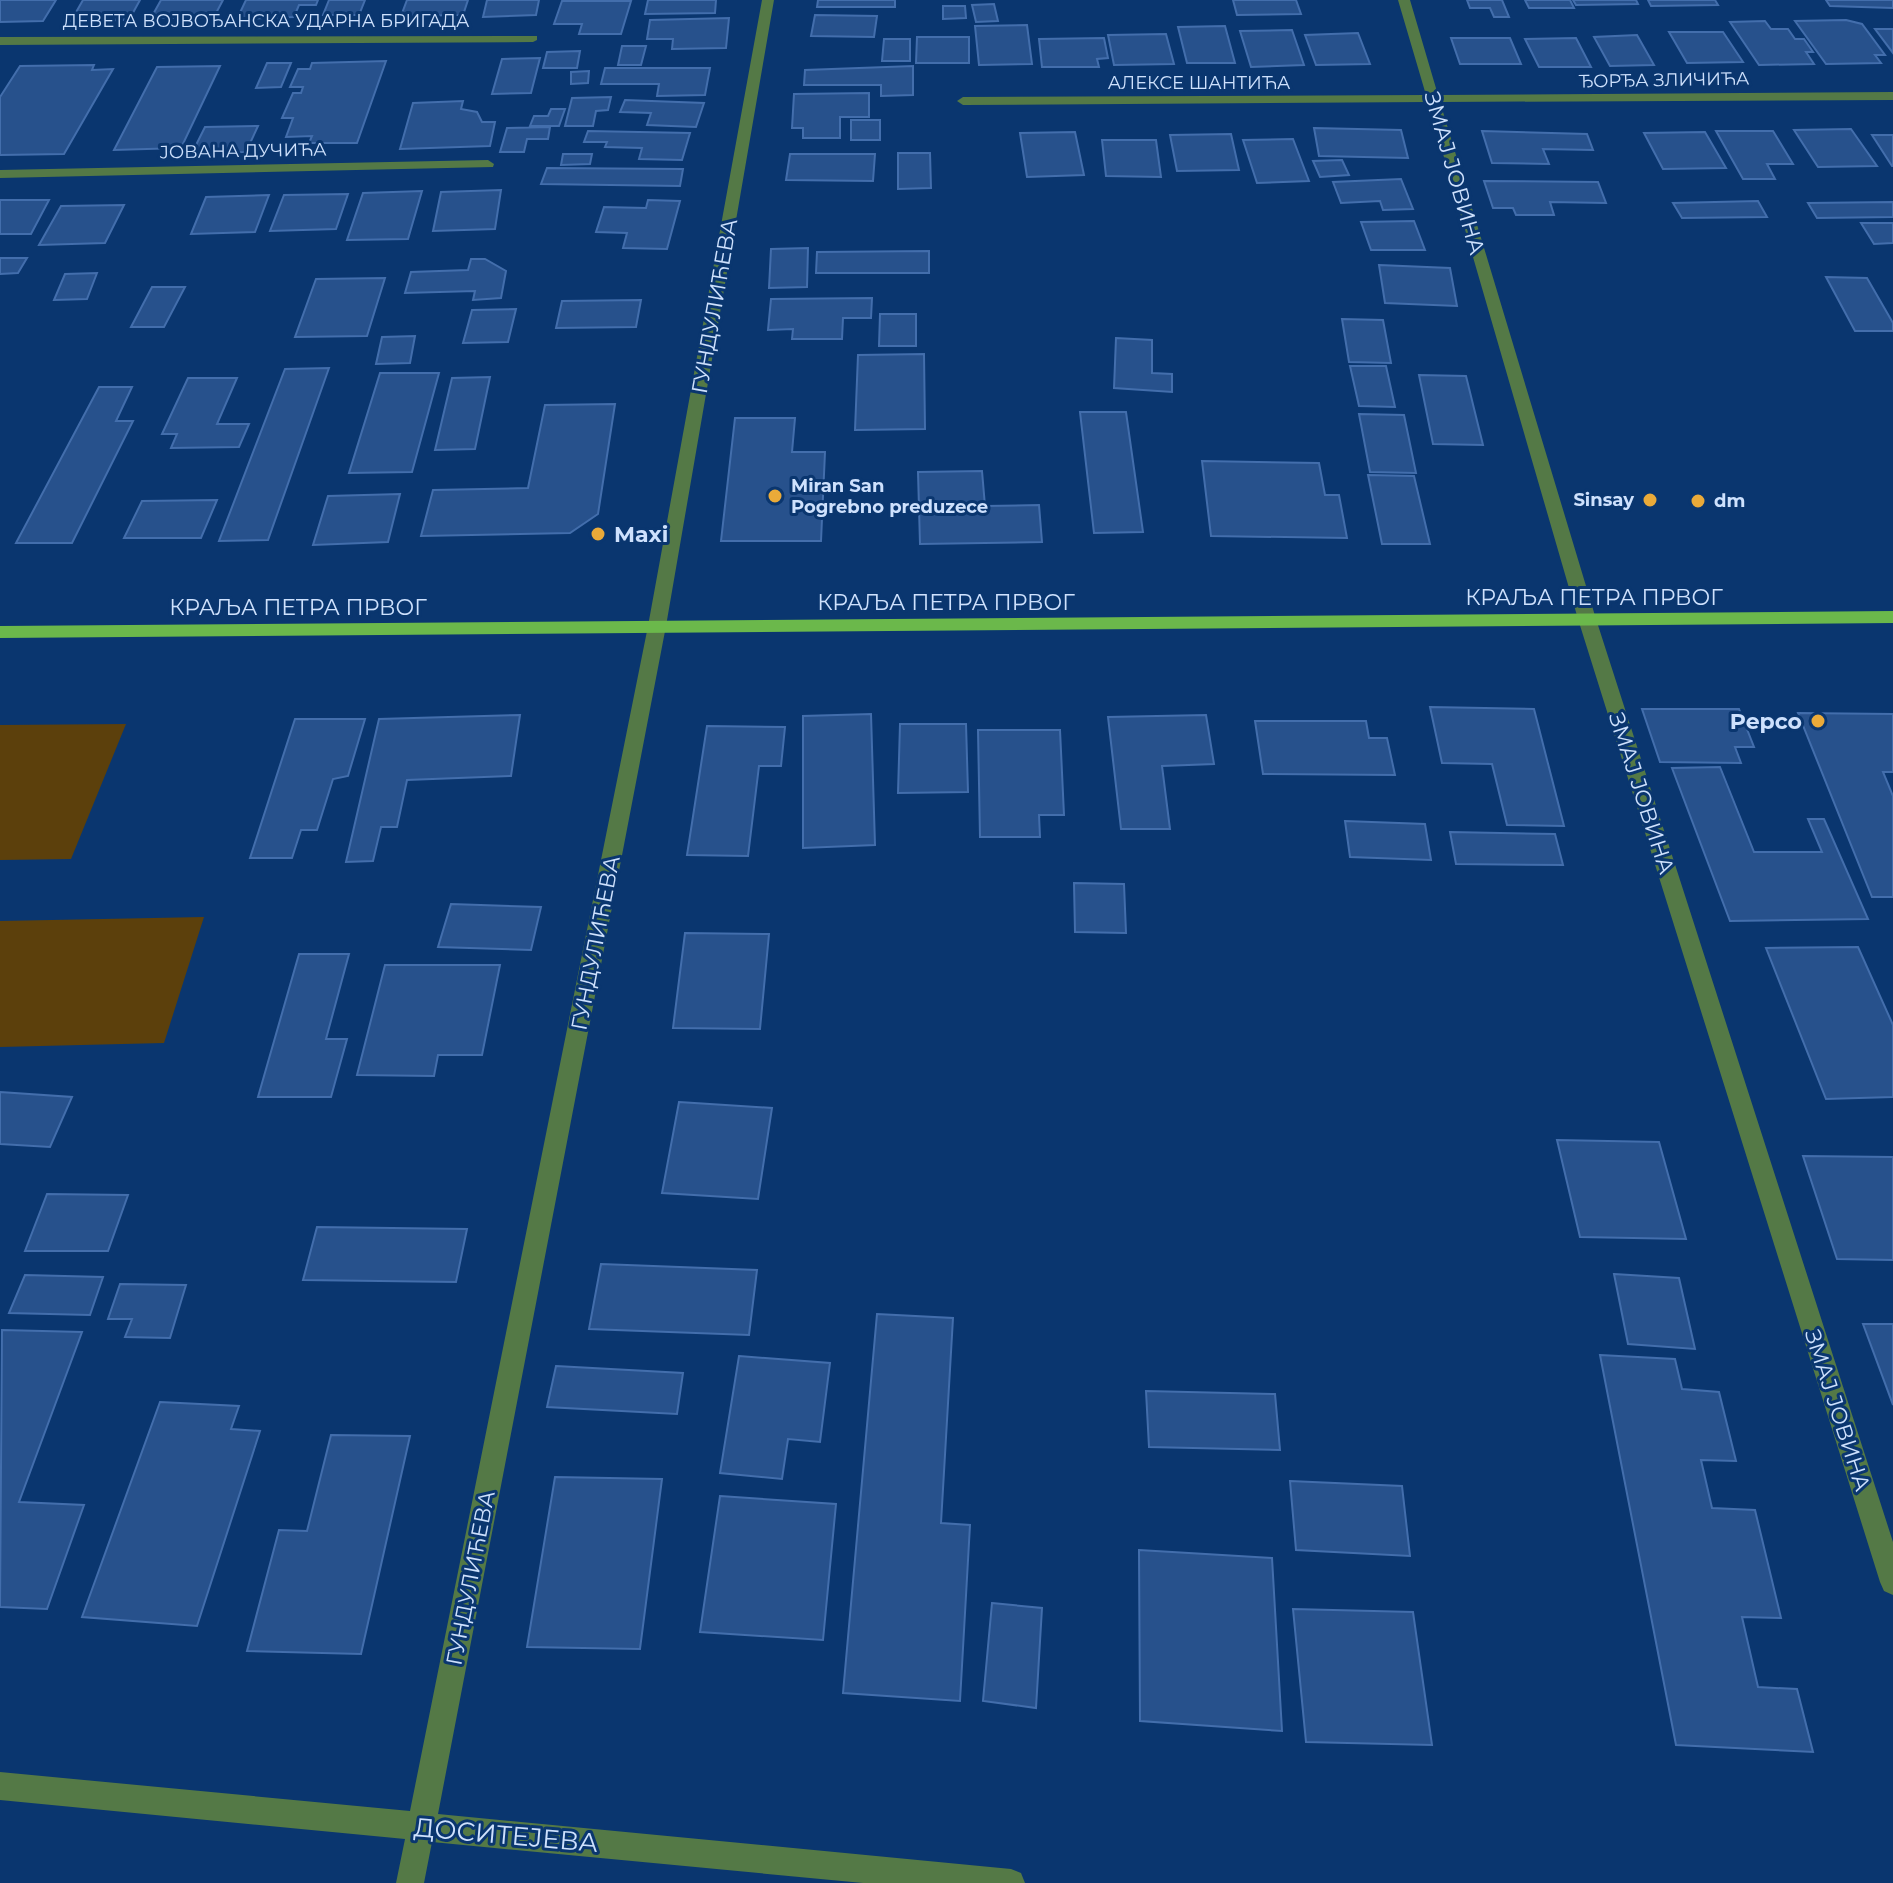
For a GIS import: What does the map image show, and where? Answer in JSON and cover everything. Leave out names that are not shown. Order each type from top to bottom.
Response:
[{"type":"main road","name":"КРАЉА ПЕТРА ПРВОГ","points":[[0,632],[1893,617]]},
{"type":"street","name":"ГУНДУЛИЋЕВА","points":[[410,1883],[657,626],[768,0]]},
{"type":"street","name":"ЗМАЈ ЈОВИНА","points":[[1404,0],[1587,619],[1893,1582]]},
{"type":"street","name":"ДЕВЕТА ВОЈВОЂАНСКА УДАРНА БРИГАДА","points":[[0,41],[533,38]]},
{"type":"street","name":"ЂОРЂА ЗЛИЧИЋА","points":[[1435,100],[1893,96]]},
{"type":"street","name":"АЛЕКСЕ ШАНТИЋА","points":[[963,101],[1435,100]]},
{"type":"street","name":"ЈОВАНА ДУЧИЋА","points":[[0,174],[488,164]]},
{"type":"street","name":"ДОСИТЕЈЕВА","points":[[0,1786],[1011,1883]]},
{"type":"shaded area","points":[[126,724],[71,859],[0,860],[0,725]]},
{"type":"shaded area","points":[[204,917],[164,1043],[0,1047],[0,921]]},
{"type":"building","points":[[0,0],[56,0],[43,21],[0,22]]},
{"type":"building","points":[[83,0],[140,0],[129,20],[71,21]]},
{"type":"building","points":[[161,0],[223,0],[214,17],[151,18]]},
{"type":"building","points":[[246,0],[318,0],[316,5],[299,5],[294,17],[237,19]]},
{"type":"building","points":[[329,0],[365,0],[359,15],[323,15]]},
{"type":"building","points":[[407,0],[468,0],[463,15],[401,16]]},
{"type":"building","points":[[487,0],[539,0],[536,15],[483,17]]},
{"type":"building","points":[[648,0],[716,0],[715,13],[645,14]]},
{"type":"building","points":[[818,0],[895,0],[895,7],[817,7]]},
{"type":"building","points":[[1233,0],[1296,0],[1301,14],[1237,15]]},
{"type":"building","points":[[1467,0],[1502,0],[1509,17],[1494,17],[1490,8],[1470,8]]},
{"type":"building","points":[[1525,0],[1570,0],[1574,8],[1529,8]]},
{"type":"building","points":[[1573,0],[1636,0],[1638,4],[1576,5]]},
{"type":"building","points":[[1648,0],[1715,0],[1718,5],[1651,6]]},
{"type":"building","points":[[1826,0],[1893,0],[1893,8],[1830,6]]},
{"type":"building","points":[[562,1],[631,1],[621,34],[579,34],[582,24],[554,24]]},
{"type":"building","points":[[994,4],[998,21],[976,22],[972,5]]},
{"type":"building","points":[[943,6],[965,6],[966,18],[943,19]]},
{"type":"building","points":[[815,15],[877,16],[874,37],[811,36]]},
{"type":"building","points":[[729,18],[726,48],[672,49],[673,39],[647,39],[650,20]]},
{"type":"building","points":[[1846,20],[1862,24],[1885,55],[1875,55],[1881,63],[1826,64],[1795,21]]},
{"type":"building","points":[[1765,21],[1771,29],[1788,29],[1795,39],[1804,39],[1813,52],[1806,52],[1814,64],[1759,65],[1730,22]]},
{"type":"building","points":[[1027,25],[1032,64],[979,65],[975,26]]},
{"type":"building","points":[[1225,26],[1235,63],[1187,63],[1178,27]]},
{"type":"building","points":[[1875,29],[1893,29],[1893,53]]},
{"type":"building","points":[[1292,30],[1304,65],[1251,67],[1240,31]]},
{"type":"building","points":[[1669,32],[1723,32],[1743,62],[1687,63]]},
{"type":"building","points":[[1358,33],[1370,64],[1316,65],[1305,35]]},
{"type":"building","points":[[1166,34],[1174,64],[1114,65],[1108,35]]},
{"type":"building","points":[[1637,35],[1654,65],[1610,66],[1594,37]]},
{"type":"building","points":[[917,37],[969,37],[969,63],[916,63]]},
{"type":"building","points":[[1104,38],[1108,58],[1097,59],[1099,67],[1042,67],[1039,39]]},
{"type":"building","points":[[1451,38],[1510,38],[1521,64],[1460,64]]},
{"type":"building","points":[[1576,38],[1591,67],[1539,67],[1525,39]]},
{"type":"building","points":[[884,39],[910,39],[910,61],[882,61]]},
{"type":"building","points":[[622,46],[646,46],[641,65],[618,65]]},
{"type":"building","points":[[580,51],[577,68],[543,68],[547,52]]},
{"type":"building","points":[[540,58],[531,93],[492,94],[502,59]]},
{"type":"building","points":[[386,61],[357,143],[309,143],[312,136],[286,137],[293,118],[282,118],[293,93],[301,93],[303,87],[290,87],[298,69],[310,69],[312,63]]},
{"type":"building","points":[[267,63],[291,63],[281,87],[256,88]]},
{"type":"building","points":[[94,65],[92,70],[113,69],[64,154],[0,155],[0,97],[20,66]]},
{"type":"building","points":[[220,66],[181,148],[114,150],[157,67]]},
{"type":"building","points":[[913,66],[913,95],[881,96],[881,85],[804,85],[805,70]]},
{"type":"building","points":[[605,68],[710,68],[705,95],[657,96],[659,84],[601,84]]},
{"type":"building","points":[[589,71],[588,83],[571,84],[571,72]]},
{"type":"building","points":[[869,93],[869,117],[840,117],[840,138],[803,138],[803,128],[792,128],[794,94]]},
{"type":"building","points":[[611,97],[608,110],[596,111],[593,126],[565,126],[572,98]]},
{"type":"building","points":[[625,100],[704,103],[696,127],[647,125],[651,113],[620,112]]},
{"type":"building","points":[[463,101],[461,109],[477,112],[482,122],[495,122],[490,146],[400,149],[413,103]]},
{"type":"building","points":[[551,109],[565,109],[559,126],[530,126],[534,116],[548,116]]},
{"type":"building","points":[[851,120],[880,120],[880,140],[851,140]]},
{"type":"building","points":[[258,126],[246,152],[192,153],[205,127]]},
{"type":"building","points":[[550,127],[548,139],[527,139],[524,152],[500,152],[507,128]]},
{"type":"building","points":[[1314,128],[1401,130],[1408,158],[1319,156]]},
{"type":"building","points":[[1851,129],[1877,166],[1818,167],[1794,130]]},
{"type":"building","points":[[588,131],[690,133],[682,160],[639,159],[642,148],[605,147],[607,142],[584,142]]},
{"type":"building","points":[[1482,131],[1587,134],[1593,150],[1543,149],[1549,164],[1492,163]]},
{"type":"building","points":[[1716,131],[1773,131],[1793,164],[1767,164],[1775,179],[1743,179]]},
{"type":"building","points":[[1075,132],[1084,175],[1027,177],[1020,133]]},
{"type":"building","points":[[1705,132],[1726,168],[1663,169],[1644,133]]},
{"type":"building","points":[[1231,134],[1239,170],[1177,171],[1170,135]]},
{"type":"building","points":[[1872,135],[1893,135],[1893,166],[1892,166]]},
{"type":"building","points":[[1293,139],[1309,181],[1257,183],[1243,140]]},
{"type":"building","points":[[1102,140],[1156,140],[1161,177],[1106,176]]},
{"type":"building","points":[[898,153],[930,153],[931,188],[898,189]]},
{"type":"building","points":[[563,154],[592,154],[590,164],[561,165]]},
{"type":"building","points":[[790,154],[875,154],[873,181],[786,180]]},
{"type":"building","points":[[1342,160],[1349,175],[1320,177],[1313,161]]},
{"type":"building","points":[[547,168],[683,169],[680,186],[541,184]]},
{"type":"building","points":[[1401,179],[1413,209],[1383,210],[1380,201],[1341,203],[1333,182]]},
{"type":"building","points":[[1484,181],[1598,182],[1606,203],[1550,202],[1554,215],[1516,215],[1513,208],[1493,208]]},
{"type":"building","points":[[501,190],[495,229],[433,231],[441,192]]},
{"type":"building","points":[[422,191],[408,239],[347,240],[363,193]]},
{"type":"building","points":[[348,194],[336,229],[270,231],[284,195]]},
{"type":"building","points":[[269,195],[255,232],[191,234],[206,197]]},
{"type":"building","points":[[0,200],[49,200],[31,234],[0,234]]},
{"type":"building","points":[[648,200],[680,201],[667,249],[623,248],[627,233],[596,232],[604,207],[646,208]]},
{"type":"building","points":[[1758,201],[1767,217],[1682,218],[1673,203]]},
{"type":"building","points":[[1893,202],[1893,217],[1817,218],[1808,203]]},
{"type":"building","points":[[124,205],[105,243],[39,245],[61,206]]},
{"type":"building","points":[[1414,221],[1425,250],[1371,250],[1361,222]]},
{"type":"building","points":[[1861,223],[1893,223],[1893,243],[1874,244]]},
{"type":"building","points":[[808,248],[807,287],[769,288],[771,249]]},
{"type":"building","points":[[929,251],[929,273],[816,273],[817,252]]},
{"type":"building","points":[[0,258],[27,258],[18,273],[0,274]]},
{"type":"building","points":[[471,259],[485,259],[506,271],[501,298],[473,300],[475,291],[405,293],[411,272],[468,270]]},
{"type":"building","points":[[1379,265],[1450,268],[1457,306],[1385,303]]},
{"type":"building","points":[[97,273],[87,299],[54,300],[65,274]]},
{"type":"building","points":[[1826,277],[1867,278],[1893,323],[1893,331],[1855,331]]},
{"type":"building","points":[[385,278],[367,336],[295,337],[316,279]]},
{"type":"building","points":[[152,287],[185,287],[164,327],[131,327]]},
{"type":"building","points":[[872,298],[871,318],[843,318],[842,339],[792,339],[793,329],[768,330],[771,299]]},
{"type":"building","points":[[641,300],[636,327],[556,328],[562,301]]},
{"type":"building","points":[[516,309],[508,342],[463,343],[472,310]]},
{"type":"building","points":[[880,314],[916,314],[916,346],[879,346]]},
{"type":"building","points":[[1342,319],[1383,320],[1391,363],[1349,362]]},
{"type":"building","points":[[415,336],[410,363],[376,364],[382,337]]},
{"type":"building","points":[[1116,338],[1152,340],[1152,373],[1172,374],[1172,392],[1114,388]]},
{"type":"building","points":[[924,354],[925,429],[855,430],[858,355]]},
{"type":"building","points":[[1350,366],[1386,366],[1395,407],[1359,406]]},
{"type":"building","points":[[329,368],[268,540],[219,541],[285,369]]},
{"type":"building","points":[[380,373],[439,373],[412,472],[349,473]]},
{"type":"building","points":[[1419,375],[1466,376],[1483,445],[1433,444]]},
{"type":"building","points":[[490,377],[475,449],[435,450],[452,378]]},
{"type":"building","points":[[188,378],[237,378],[217,424],[249,424],[239,447],[171,448],[177,434],[162,434]]},
{"type":"building","points":[[99,387],[132,387],[116,421],[133,421],[72,543],[16,543]]},
{"type":"building","points":[[615,404],[598,514],[570,533],[421,536],[433,490],[528,488],[545,405]]},
{"type":"building","points":[[1080,412],[1126,412],[1143,532],[1094,533]]},
{"type":"building","points":[[1359,414],[1404,415],[1416,473],[1370,472]]},
{"type":"building","name":"Miran San Pogrebno preduzece","points":[[735,418],[795,418],[792,452],[825,452],[821,541],[721,541]]},
{"type":"building","points":[[1202,461],[1319,463],[1325,495],[1339,495],[1347,538],[1211,536]]},
{"type":"building","points":[[982,471],[985,506],[1039,505],[1042,542],[920,544],[918,472]]},
{"type":"building","points":[[1368,475],[1414,476],[1430,544],[1382,544]]},
{"type":"building","points":[[400,494],[388,542],[313,545],[328,496]]},
{"type":"building","points":[[217,500],[201,538],[124,538],[142,501]]},
{"type":"building","points":[[1430,707],[1534,709],[1564,826],[1507,825],[1492,764],[1442,763]]},
{"type":"building","points":[[1642,709],[1739,709],[1754,747],[1735,747],[1741,763],[1660,762]]},
{"type":"building","points":[[1798,713],[1893,714],[1893,772],[1883,772],[1893,796],[1893,897],[1872,897]]},
{"type":"building","points":[[871,714],[875,845],[803,848],[803,716]]},
{"type":"building","points":[[520,715],[511,776],[407,780],[397,827],[381,827],[373,861],[346,862],[379,719]]},
{"type":"building","points":[[1206,715],[1214,764],[1162,766],[1170,829],[1121,829],[1108,717]]},
{"type":"building","points":[[295,719],[365,719],[348,776],[333,779],[317,830],[301,830],[292,858],[250,858]]},
{"type":"building","points":[[1255,721],[1366,721],[1369,738],[1387,738],[1395,775],[1263,774]]},
{"type":"building","points":[[900,724],[966,724],[968,792],[898,793]]},
{"type":"building","points":[[707,726],[785,727],[781,766],[759,766],[748,856],[687,855]]},
{"type":"building","points":[[978,730],[1060,730],[1064,815],[1039,815],[1040,837],[980,837]]},
{"type":"building","points":[[1720,767],[1754,852],[1822,852],[1808,819],[1824,819],[1868,919],[1730,921],[1672,768]]},
{"type":"building","points":[[1345,821],[1425,824],[1431,860],[1350,857]]},
{"type":"building","points":[[1450,832],[1555,834],[1563,865],[1456,864]]},
{"type":"building","points":[[1074,883],[1124,884],[1126,933],[1075,932]]},
{"type":"building","points":[[451,904],[541,907],[531,950],[438,947]]},
{"type":"building","points":[[685,933],[769,934],[760,1029],[673,1028]]},
{"type":"building","points":[[1858,947],[1893,1025],[1893,1097],[1826,1099],[1766,948]]},
{"type":"building","points":[[299,954],[349,954],[326,1039],[347,1039],[331,1097],[258,1097]]},
{"type":"building","points":[[385,965],[500,965],[482,1055],[438,1055],[434,1076],[357,1075]]},
{"type":"building","points":[[0,1092],[72,1097],[50,1147],[0,1144]]},
{"type":"building","points":[[679,1102],[772,1108],[758,1199],[662,1193]]},
{"type":"building","points":[[1557,1140],[1659,1142],[1686,1239],[1580,1237]]},
{"type":"building","points":[[1803,1156],[1893,1157],[1893,1260],[1837,1259]]},
{"type":"building","points":[[47,1194],[128,1195],[108,1251],[25,1251]]},
{"type":"building","points":[[317,1227],[467,1229],[456,1282],[303,1280]]},
{"type":"building","points":[[601,1264],[757,1270],[749,1335],[589,1329]]},
{"type":"building","points":[[1614,1274],[1679,1278],[1695,1349],[1628,1344]]},
{"type":"building","points":[[25,1275],[103,1277],[90,1315],[9,1313]]},
{"type":"building","points":[[120,1284],[186,1285],[170,1338],[125,1337],[132,1319],[108,1319]]},
{"type":"building","points":[[877,1314],[953,1318],[941,1523],[970,1525],[960,1701],[843,1693]]},
{"type":"building","points":[[1863,1324],[1893,1324],[1893,1405]]},
{"type":"building","points":[[2,1330],[82,1332],[19,1502],[84,1505],[47,1609],[0,1607]]},
{"type":"building","points":[[1600,1355],[1675,1359],[1682,1389],[1719,1392],[1736,1461],[1701,1460],[1712,1508],[1755,1510],[1781,1618],[1742,1617],[1758,1687],[1797,1689],[1813,1752],[1676,1745]]},
{"type":"building","points":[[739,1356],[830,1363],[820,1442],[788,1439],[782,1479],[720,1473]]},
{"type":"building","points":[[556,1366],[683,1373],[677,1414],[547,1407]]},
{"type":"building","points":[[1146,1391],[1275,1394],[1280,1450],[1149,1447]]},
{"type":"building","points":[[160,1402],[239,1406],[231,1429],[260,1431],[197,1626],[82,1617]]},
{"type":"building","points":[[331,1435],[410,1436],[361,1654],[247,1651],[279,1530],[307,1531]]},
{"type":"building","points":[[555,1477],[662,1479],[640,1649],[527,1647]]},
{"type":"building","points":[[1290,1481],[1402,1486],[1410,1556],[1296,1550]]},
{"type":"building","points":[[720,1496],[836,1504],[823,1640],[700,1632]]},
{"type":"building","points":[[1139,1550],[1272,1558],[1282,1731],[1140,1721]]},
{"type":"building","points":[[992,1603],[1042,1608],[1036,1708],[983,1701]]},
{"type":"building","points":[[1293,1609],[1413,1612],[1432,1745],[1306,1742]]},
{"type":"place","name":"Miran San Pogrebno preduzece","points":[[775,496]]},
{"type":"place","name":"Sinsay","points":[[1650,500]]},
{"type":"place","name":"dm","points":[[1698,501]]},
{"type":"place","name":"Maxi","points":[[598,534]]},
{"type":"place","name":"Pepco","points":[[1818,721]]}]
